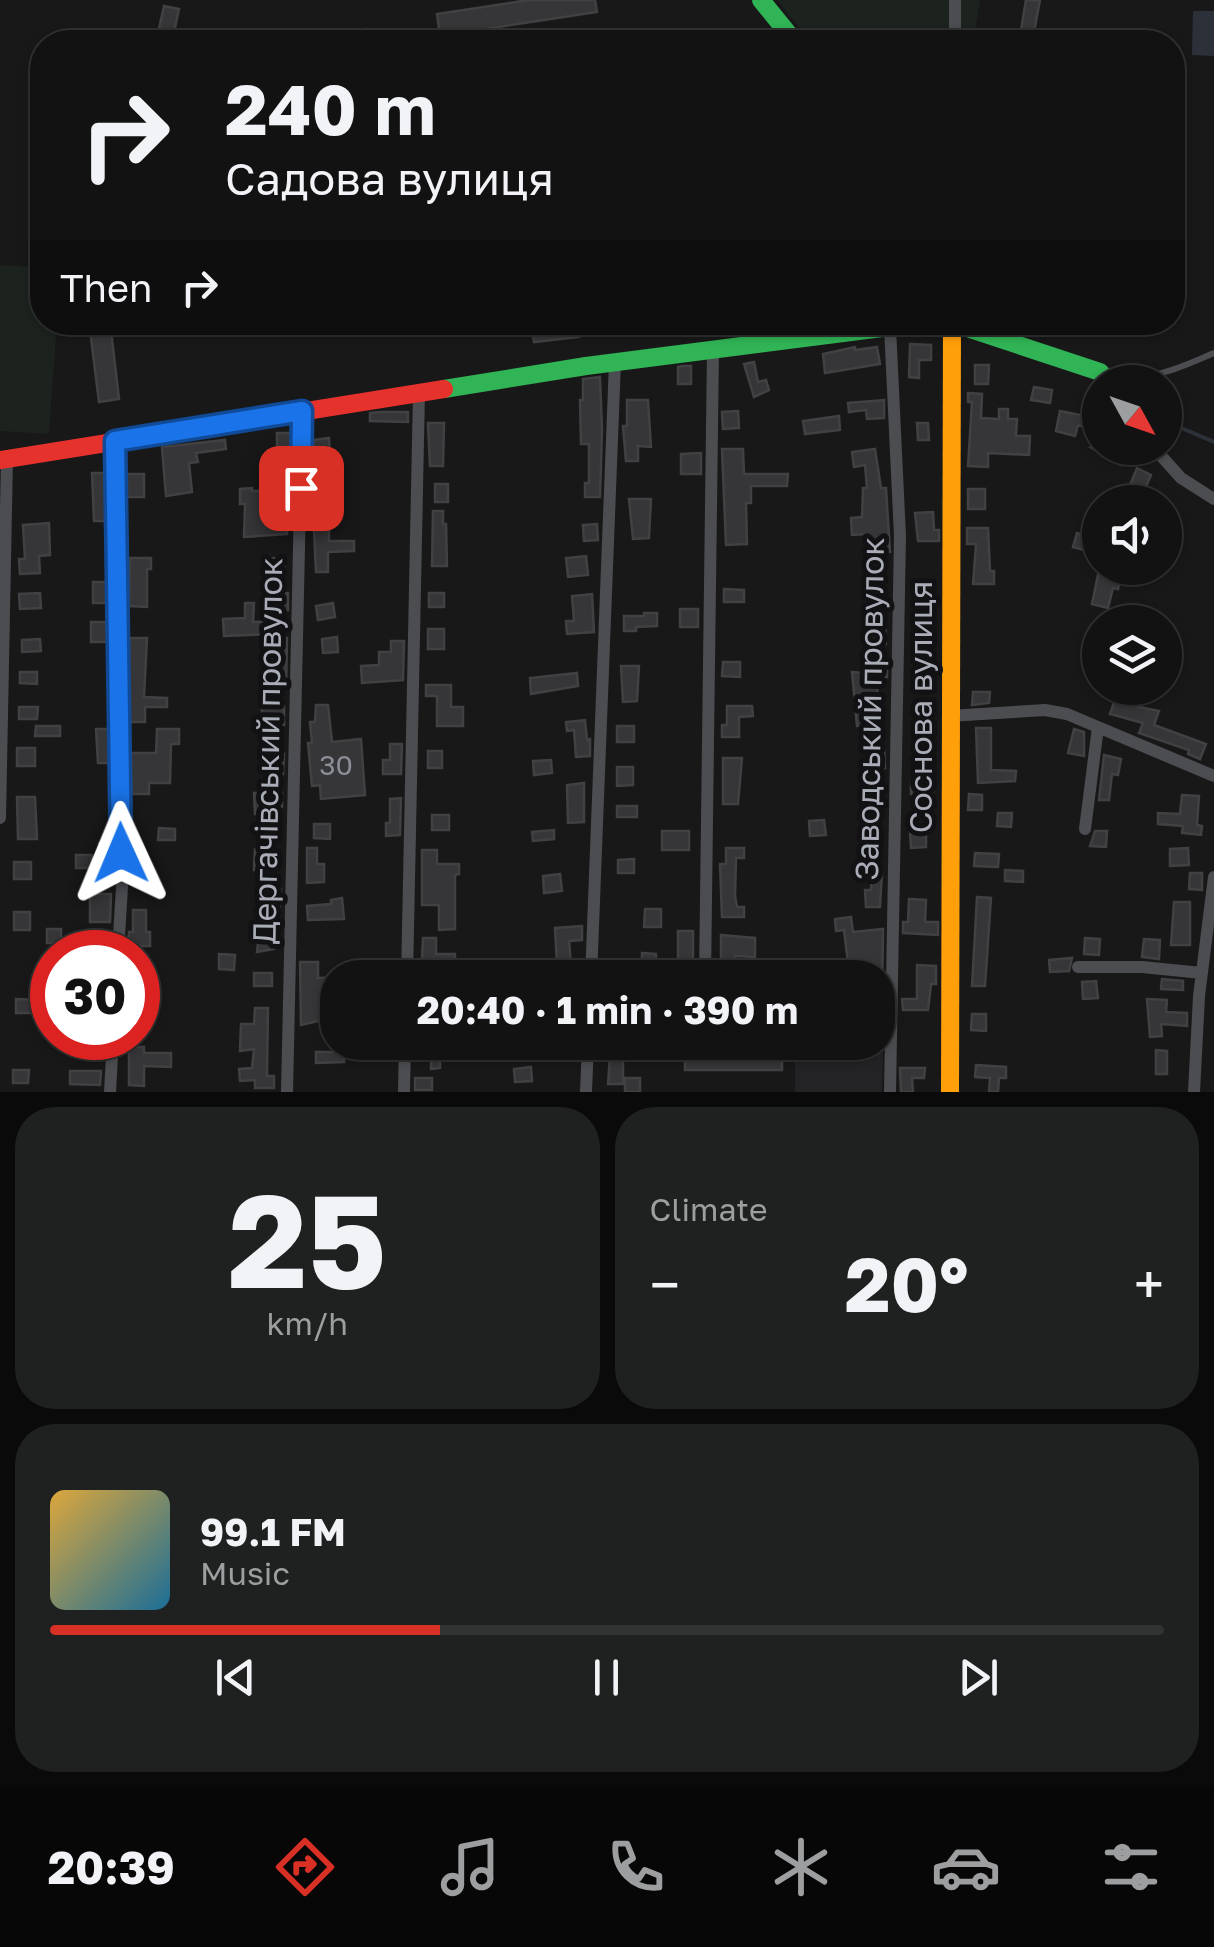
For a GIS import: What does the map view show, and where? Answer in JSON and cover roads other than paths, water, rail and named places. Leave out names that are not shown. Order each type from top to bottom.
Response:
[{"type":"street","points":[[761,0],[785,30]]},
{"type":"street","points":[[955,0],[955,30]]},
{"type":"street","points":[[0,818],[3,459],[616,362],[826,335]]},
{"type":"street","name":"Заводський провулок","points":[[890,335],[900,536],[890,1092]]},
{"type":"street","name":"Соснова вулиця","points":[[950,1092],[952,335]]},
{"type":"street","points":[[986,335],[1082,369]]},
{"type":"street","points":[[705,960],[713,349]]},
{"type":"street","points":[[592,960],[616,362]]},
{"type":"street","points":[[407,960],[419,392]]},
{"type":"street","name":"Дергачівський провулок","points":[[287,1092],[302,411]]},
{"type":"street","points":[[115,441],[122,888],[119,930]]},
{"type":"street","points":[[1169,465],[1180,478],[1214,499]]},
{"type":"street","points":[[950,716],[1045,710],[1067,714],[1214,776]]},
{"type":"street","points":[[1085,829],[1098,727]]},
{"type":"street","points":[[1194,1092],[1202,973],[1214,877]]},
{"type":"street","points":[[1078,967],[1142,967],[1202,973]]},
{"type":"street","points":[[110,1092],[112,1060]]},
{"type":"street","points":[[404,1092],[405,1060]]},
{"type":"street","points":[[586,1092],[587,1060]]},
{"type":"lane","points":[[1182,366],[1214,354]]},
{"type":"waterway","points":[[1182,428],[1214,442]]}]
